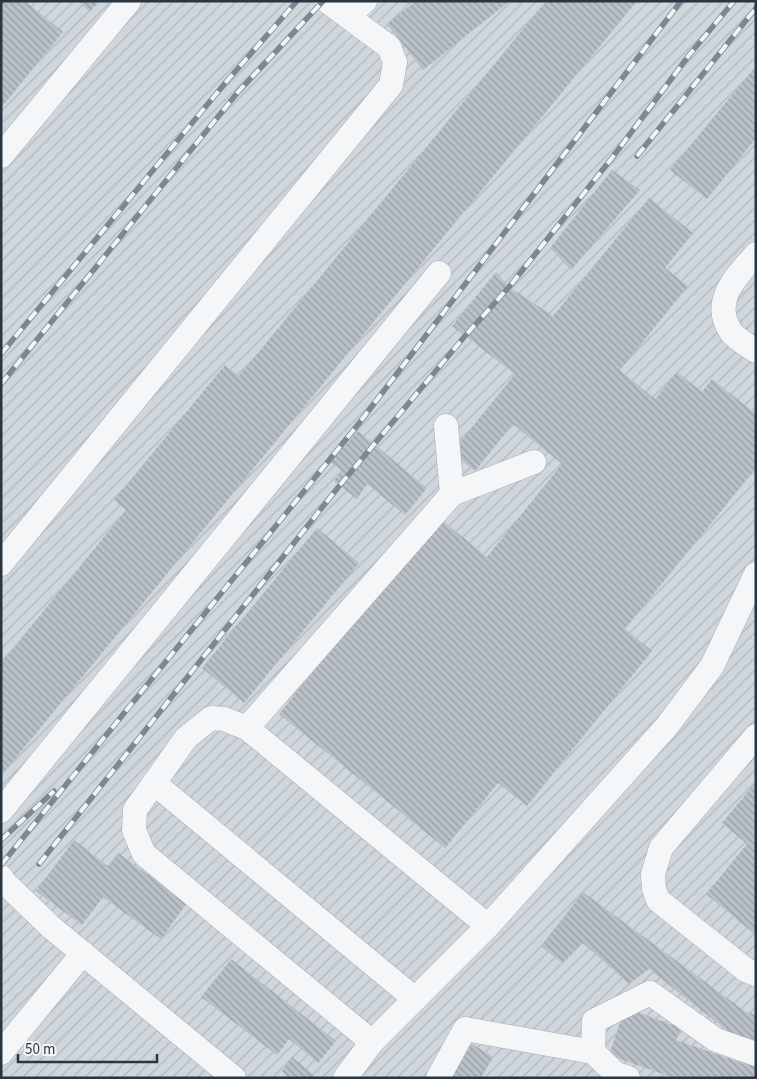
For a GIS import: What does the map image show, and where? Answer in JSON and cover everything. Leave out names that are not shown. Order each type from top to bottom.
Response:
[{"type":"lane","points":[[1,156],[129,1]]},
{"type":"lane","points":[[1,564],[391,85],[395,62],[389,47],[327,1]]},
{"type":"lane","points":[[348,16],[365,1]]},
{"type":"lane","points":[[756,254],[728,286],[723,310],[731,332],[756,351]]},
{"type":"lane","points":[[1,811],[439,273]]},
{"type":"lane","points":[[446,426],[452,494]]},
{"type":"lane","points":[[247,728],[452,494],[534,462]]},
{"type":"lane","points":[[345,1078],[372,1042],[488,926],[667,726],[712,666],[756,574]]},
{"type":"lane","points":[[372,1042],[144,854],[134,830],[134,810],[186,738],[211,718],[224,719],[247,728],[488,926]]},
{"type":"lane","points":[[756,736],[661,848],[653,874],[654,889],[658,900],[746,970],[756,974]]},
{"type":"lane","points":[[154,783],[415,999]]},
{"type":"lane","points":[[1,877],[52,928],[234,1078]]},
{"type":"lane","points":[[1,1054],[83,953]]},
{"type":"lane","points":[[593,1052],[594,1021],[650,993],[716,1040],[756,1054]]},
{"type":"lane","points":[[438,1078],[465,1029],[593,1052],[616,1074],[628,1078]]},
{"type":"shaded area","points":[[1,1],[756,1],[756,1078],[1,1078]]},
{"type":"building","points":[[1,1],[25,1],[63,32],[1,108]]},
{"type":"building","points":[[78,1],[99,1],[90,12]]},
{"type":"building","points":[[416,1],[506,1],[507,3],[423,70],[387,24]]},
{"type":"building","points":[[546,1],[637,1],[1,776],[1,663],[126,510],[114,500],[225,365],[239,376]]},
{"type":"building","points":[[756,66],[756,138],[707,199],[670,170]]},
{"type":"building","points":[[612,170],[640,190],[571,270],[550,248]]},
{"type":"building","points":[[649,198],[693,233],[665,268],[688,286],[620,370],[655,399],[677,372],[702,392],[712,379],[756,414],[756,468],[625,629],[652,651],[527,806],[498,783],[445,848],[279,714],[438,517],[487,557],[562,464],[513,424],[475,471],[452,452],[515,374],[452,326],[496,272],[509,287],[553,316]]},
{"type":"building","points":[[358,431],[427,488],[405,515],[367,484],[357,499],[334,481],[342,471],[330,462]]},
{"type":"building","points":[[317,528],[359,563],[244,703],[202,668]]},
{"type":"building","points":[[756,782],[756,935],[706,894],[747,844],[722,823]]},
{"type":"building","points":[[74,840],[108,866],[118,853],[187,903],[161,939],[103,897],[82,925],[36,891]]},
{"type":"building","points":[[583,892],[746,1012],[756,1015],[756,1046],[739,1040],[649,969],[629,984],[583,943],[562,963],[541,946]]},
{"type":"building","points":[[231,959],[336,1041],[318,1063],[289,1039],[277,1055],[201,997]]},
{"type":"building","points":[[625,1008],[681,1028],[676,1040],[744,1064],[747,1056],[756,1059],[756,1078],[674,1078],[609,1055]]},
{"type":"building","points":[[464,1039],[493,1057],[481,1078],[441,1078]]},
{"type":"building","points":[[292,1057],[314,1075],[313,1078],[290,1078],[282,1071]]},
{"type":"railway","points":[[1,354],[226,82],[297,1]]},
{"type":"railway","points":[[1,384],[238,92],[323,1]]},
{"type":"railway","points":[[1,865],[360,422],[681,1]]},
{"type":"railway","points":[[39,864],[340,485],[465,336],[509,287],[612,158],[690,54],[734,1]]},
{"type":"railway","points":[[637,156],[756,8]]},
{"type":"railway","points":[[1,840],[54,791]]}]
